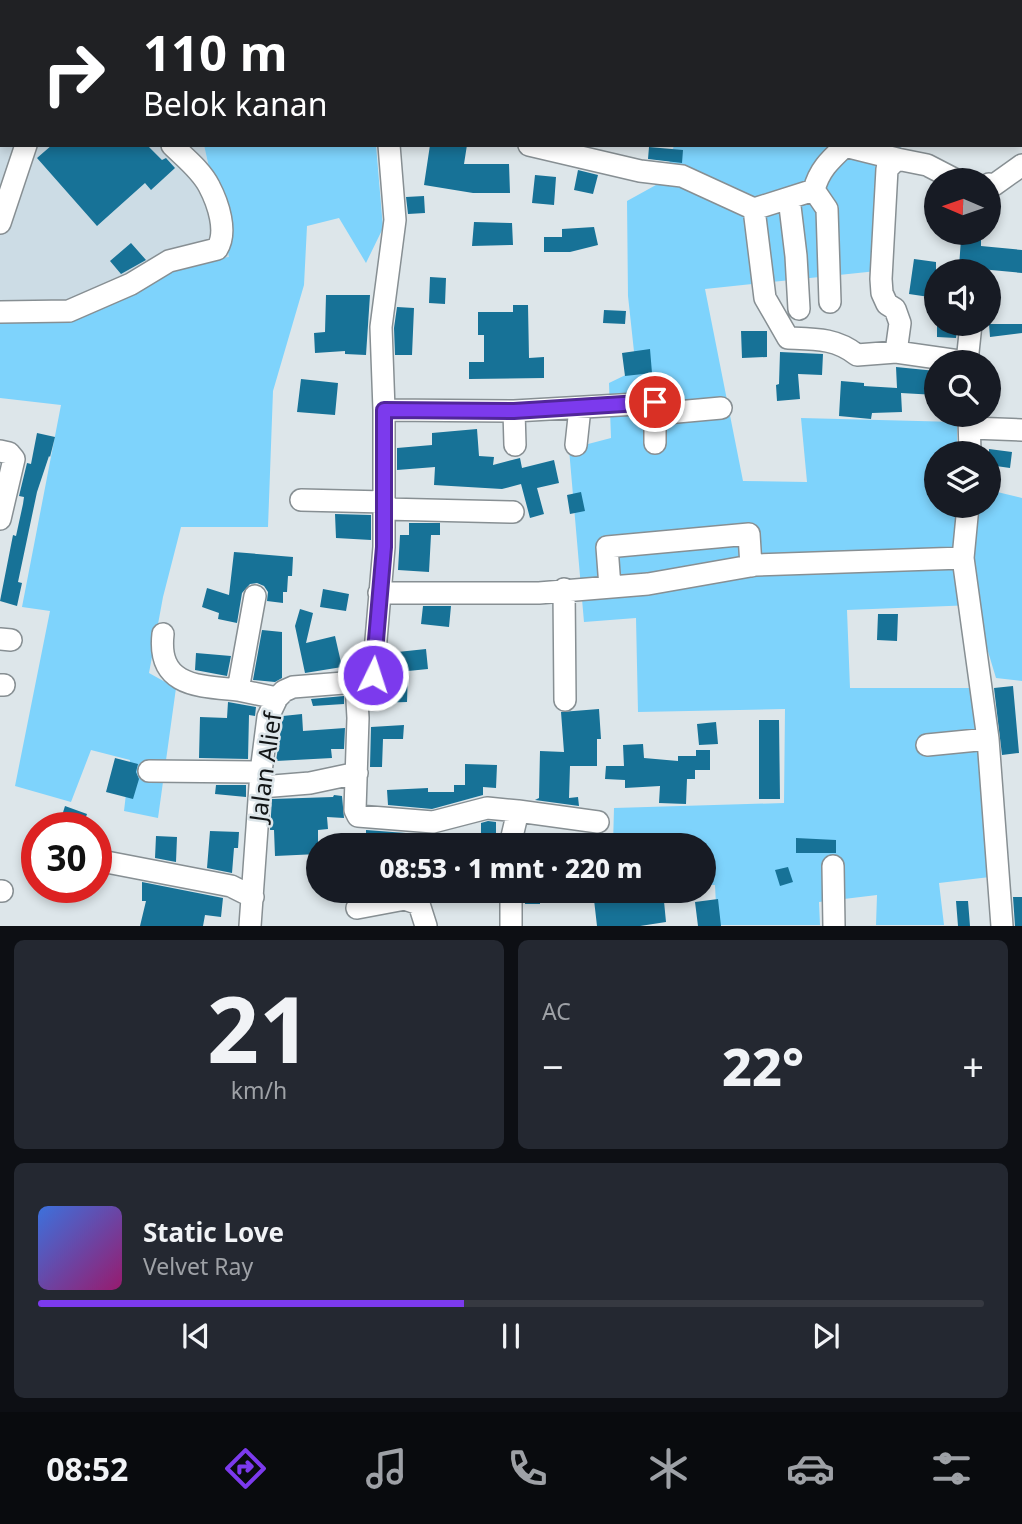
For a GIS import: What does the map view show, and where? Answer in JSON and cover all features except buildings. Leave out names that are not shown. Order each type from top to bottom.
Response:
[{"type":"street","points":[[0,223],[25,147]]},
{"type":"street","points":[[0,312],[69,311],[131,284],[169,261],[217,249],[222,242],[223,233],[209,185],[174,147]]},
{"type":"street","points":[[389,147],[395,220],[382,327],[384,547],[373,675],[369,681],[356,683],[358,718],[355,810],[358,816],[363,817],[433,822],[487,808],[598,822]]},
{"type":"street","points":[[538,147],[640,171],[682,176],[754,209],[814,190]]},
{"type":"street","points":[[831,302],[827,209],[814,190],[818,175],[844,147]]},
{"type":"street","points":[[849,147],[933,168]]},
{"type":"street","points":[[896,352],[900,323],[895,310],[887,304],[881,279],[887,169],[897,159]]},
{"type":"street","points":[[1001,179],[1022,164]]},
{"type":"street","points":[[789,198],[799,309]]},
{"type":"street","points":[[754,209],[765,298],[789,338],[844,345],[857,355],[896,352],[924,356]]},
{"type":"street","points":[[384,410],[514,411],[655,402],[655,443]]},
{"type":"street","points":[[576,445],[579,408]]},
{"type":"street","points":[[655,414],[721,408]]},
{"type":"street","points":[[514,411],[515,445]]},
{"type":"street","points":[[1001,426],[1022,430]]},
{"type":"street","points":[[0,451],[9,453],[14,459],[0,519]]},
{"type":"street","points":[[301,500],[513,512]]},
{"type":"street","points":[[967,518],[963,558],[988,739],[1002,926]]},
{"type":"street","points":[[610,587],[607,547],[749,534],[751,566]]},
{"type":"street","points":[[379,593],[539,593],[648,584],[751,566],[963,558]]},
{"type":"street","points":[[564,589],[565,700]]},
{"type":"street","points":[[238,690],[255,596]]},
{"type":"street","points":[[163,634],[161,653],[178,678],[189,684],[277,698]]},
{"type":"street","name":"Jalan Alief","points":[[250,926],[268,717],[277,698],[293,687],[356,683]]},
{"type":"street","points":[[927,745],[988,739]]},
{"type":"street","points":[[149,771],[310,783],[357,773]]},
{"type":"street","points":[[513,833],[518,811]]},
{"type":"street","points":[[112,863],[231,886],[253,897]]},
{"type":"street","points":[[833,866],[834,926]]},
{"type":"street","points":[[357,908],[405,899],[419,904],[426,926]]},
{"type":"street","points":[[511,903],[511,926]]},
{"type":"shaded area","points":[[0,147],[204,147],[229,257],[161,264],[71,313],[0,318]]},
{"type":"shaded area","points":[[204,147],[376,147],[383,228],[366,263],[339,218],[307,226],[304,285],[273,391],[268,527],[181,527],[163,597],[149,673],[176,688],[158,818],[124,811],[130,760],[91,750],[71,802],[15,786],[50,611],[22,607],[61,405],[0,398],[0,318],[71,313],[161,264],[229,257]]},
{"type":"shaded area","points":[[673,147],[901,147],[879,164],[877,271],[705,289],[743,481],[807,482],[801,418],[924,421],[924,427],[957,427],[957,441],[924,441],[924,518],[1001,518],[1001,493],[1022,498],[1022,681],[996,678],[974,605],[847,610],[850,688],[975,688],[1007,875],[939,883],[944,925],[876,925],[877,895],[819,902],[820,925],[717,925],[716,833],[613,833],[614,808],[784,803],[785,709],[638,712],[636,618],[584,622],[569,449],[611,438],[609,383],[636,370],[628,296],[627,201],[665,180]]},
{"type":"route","points":[[373,675],[384,547],[384,410],[514,411],[655,402]]}]
